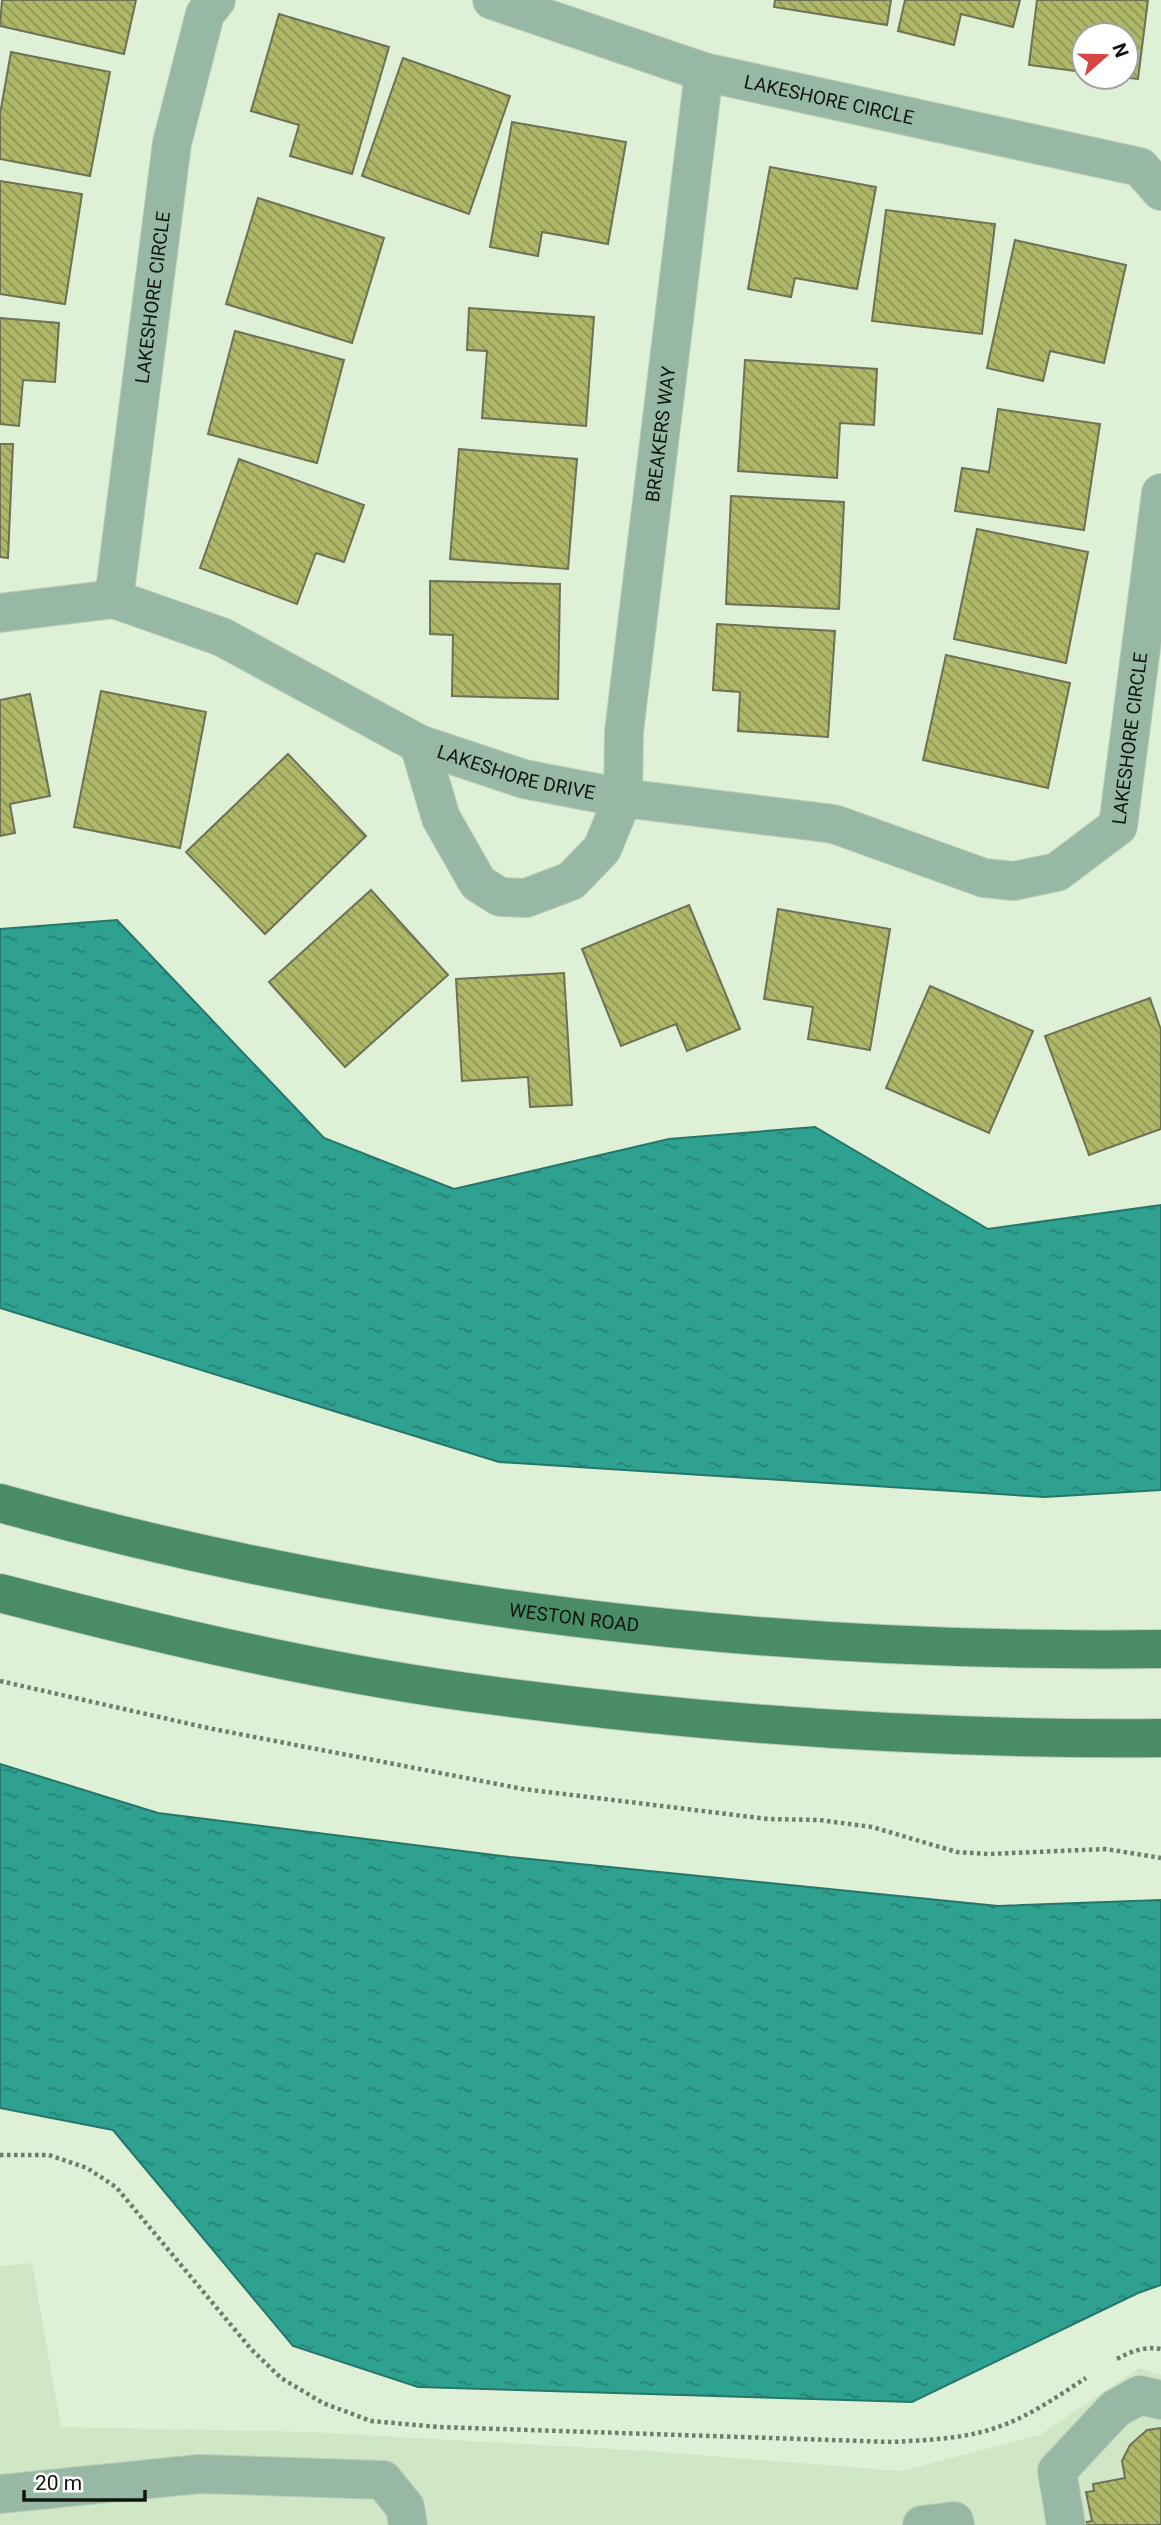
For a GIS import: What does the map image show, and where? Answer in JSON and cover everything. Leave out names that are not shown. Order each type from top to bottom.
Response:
[{"type":"main road","name":"WESTON ROAD","points":[[0,1503],[242,1562],[514,1611],[776,1637],[933,1647],[1065,1651],[1161,1650]]},
{"type":"main road","points":[[0,1593],[102,1620],[249,1652],[494,1696],[728,1723],[841,1731],[1161,1738]]},
{"type":"street","name":"LAKESHORE CIRCLE","points":[[114,599],[172,143],[205,14],[216,0]]},
{"type":"street","name":"LAKESHORE CIRCLE","points":[[492,0],[704,72],[1140,167],[1161,191]]},
{"type":"street","name":"BREAKERS WAY","points":[[624,798],[624,732],[704,72]]},
{"type":"street","name":"LAKESHORE CIRCLE","points":[[1057,872],[1118,827],[1161,493]]},
{"type":"street","name":"LAKESHORE DRIVE","points":[[0,612],[114,599],[222,637],[419,744],[524,779],[624,798],[834,824],[984,878],[1014,881],[1057,872]]},
{"type":"street","points":[[419,744],[441,818],[478,883],[500,897],[526,898],[571,881],[602,849],[624,798]]},
{"type":"street","points":[[1066,2525],[1057,2471],[1115,2409],[1140,2395],[1161,2400]]},
{"type":"street","points":[[0,2494],[199,2474],[383,2480],[405,2507],[408,2525]]},
{"type":"path","points":[[0,1681],[208,1728],[523,1789],[768,1819],[819,1820],[872,1827],[957,1852],[988,1854],[1105,1849],[1161,1858]]},
{"type":"path","points":[[0,2155],[49,2155],[88,2168],[116,2188],[251,2349],[281,2378],[323,2403],[371,2421],[439,2427],[892,2442],[952,2439],[997,2428],[1039,2408],[1087,2378]]},
{"type":"path","points":[[1109,2364],[1135,2350],[1153,2347],[1161,2349]]},
{"type":"shaded area","points":[[32,2263],[61,2427],[312,2432],[648,2451],[901,2471],[1040,2435],[1139,2368],[1161,2375],[1161,2525],[0,2525],[0,2266]]},
{"type":"water","points":[[117,920],[324,1138],[454,1189],[669,1139],[815,1127],[988,1229],[1161,1205],[1161,1490],[1045,1497],[499,1462],[0,1308],[0,929]]},
{"type":"water","points":[[0,1764],[158,1813],[510,1857],[998,1906],[1161,1900],[1161,2285],[1138,2293],[912,2402],[418,2387],[293,2346],[113,2130],[0,2108]]},
{"type":"building","points":[[2,0],[136,0],[124,54],[0,26]]},
{"type":"building","points":[[775,0],[891,0],[887,25],[774,7]]},
{"type":"building","points":[[905,0],[1020,0],[1013,27],[961,14],[954,45],[898,31]]},
{"type":"building","points":[[1037,0],[1148,0],[1140,63],[1140,21],[1070,21],[1070,70],[1029,65]]},
{"type":"building","points":[[279,14],[389,47],[352,174],[290,156],[299,125],[251,111]]},
{"type":"building","points":[[11,52],[110,72],[90,176],[0,159],[0,114]]},
{"type":"building","points":[[403,58],[510,96],[469,214],[362,176]]},
{"type":"building","points":[[512,122],[626,142],[608,244],[542,232],[538,256],[490,247]]},
{"type":"building","points":[[770,167],[876,187],[857,289],[795,278],[791,297],[748,289]]},
{"type":"building","points":[[0,181],[82,194],[65,304],[0,294]]},
{"type":"building","points":[[258,198],[384,238],[352,343],[226,304]]},
{"type":"building","points":[[886,210],[995,224],[982,334],[872,321]]},
{"type":"building","points":[[1015,240],[1126,265],[1104,363],[1050,351],[1043,381],[987,368]]},
{"type":"building","points":[[469,308],[594,317],[586,426],[482,418],[487,351],[467,350]]},
{"type":"building","points":[[0,318],[59,323],[55,382],[23,380],[19,426],[0,424]]},
{"type":"building","points":[[235,331],[344,360],[317,463],[208,434]]},
{"type":"building","points":[[745,360],[877,369],[874,425],[840,423],[837,478],[738,471]]},
{"type":"building","points":[[998,409],[1100,424],[1084,530],[955,511],[962,468],[989,472]]},
{"type":"building","points":[[0,444],[13,444],[8,558],[0,557]]},
{"type":"building","points":[[459,449],[577,459],[568,569],[450,559]]},
{"type":"building","points":[[239,459],[364,505],[344,562],[316,553],[297,604],[200,568]]},
{"type":"building","points":[[731,496],[844,502],[839,609],[726,604]]},
{"type":"building","points":[[977,529],[1088,552],[1066,663],[954,639]]},
{"type":"building","points":[[430,581],[560,584],[558,699],[452,696],[453,635],[430,634]]},
{"type":"building","points":[[717,624],[835,631],[828,737],[738,731],[740,692],[713,690]]},
{"type":"building","points":[[946,655],[1070,683],[1048,788],[923,760]]},
{"type":"building","points":[[101,691],[206,712],[180,848],[74,827]]},
{"type":"building","points":[[30,694],[50,796],[10,804],[15,833],[0,836],[0,700]]},
{"type":"building","points":[[288,754],[366,836],[265,934],[186,852]]},
{"type":"building","points":[[371,890],[448,975],[345,1067],[269,982]]},
{"type":"building","points":[[689,905],[740,1029],[687,1051],[676,1024],[621,1046],[582,949]]},
{"type":"building","points":[[778,909],[890,929],[870,1050],[808,1039],[813,1007],[764,999]]},
{"type":"building","points":[[564,973],[572,1105],[530,1107],[528,1077],[462,1081],[456,979]]},
{"type":"building","points":[[930,986],[1033,1031],[989,1133],[886,1088]]},
{"type":"building","points":[[1150,998],[1161,1030],[1161,1129],[1089,1155],[1045,1036]]},
{"type":"building","points":[[1161,2428],[1161,2525],[1072,2525],[1092,2521],[1086,2492],[1094,2491],[1093,2484],[1125,2478],[1122,2461],[1130,2445],[1147,2430]]}]
